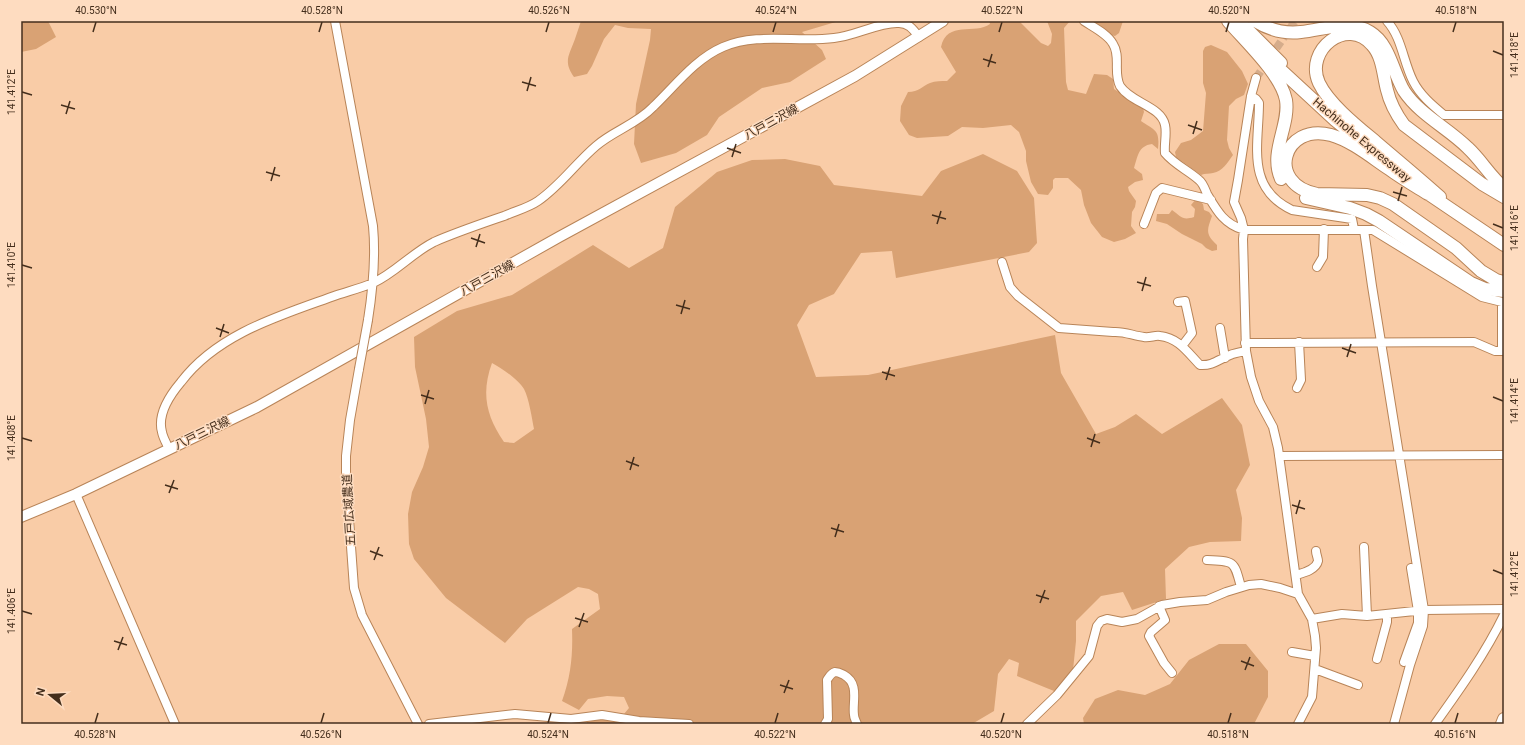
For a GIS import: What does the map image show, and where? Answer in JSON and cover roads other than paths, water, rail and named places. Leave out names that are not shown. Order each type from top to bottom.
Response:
[{"type":"highway","points":[[1228,21],[1267,65],[1279,82],[1284,94],[1286,112],[1277,162],[1280,175],[1286,186],[1296,194],[1308,199],[1350,208],[1369,216],[1471,283],[1486,289],[1504,291]]},
{"type":"highway","name":"Hachinohe Expressway","points":[[1232,21],[1274,64],[1335,120],[1434,196],[1504,245]]},
{"type":"highway","name":"Hachinohe Expressway","points":[[1239,21],[1277,60],[1332,111],[1434,196],[1504,239]]},
{"type":"highway","points":[[1255,21],[1278,30],[1289,32],[1344,26],[1357,27],[1369,31],[1382,44],[1401,86],[1413,102],[1467,147],[1504,188]]},
{"type":"highway","points":[[1434,196],[1350,120],[1323,91],[1317,78],[1316,63],[1321,51],[1329,41],[1345,35],[1356,35],[1367,40],[1377,52],[1390,100],[1398,117],[1404,125],[1482,184],[1504,196]]},
{"type":"highway","points":[[1434,196],[1396,175],[1355,146],[1330,135],[1310,134],[1299,138],[1291,147],[1286,158],[1288,175],[1299,187],[1317,194],[1367,195],[1386,201],[1400,208],[1456,248],[1481,271],[1496,280],[1504,282]]},
{"type":"highway","points":[[1502,724],[1504,719]]},
{"type":"main road","name":"八戸三沢線","points":[[21,516],[76,494],[257,406],[559,237],[855,76],[943,21]]},
{"type":"street","name":"五戸広域農道","points":[[334,21],[373,226],[375,248],[373,283],[368,320],[350,420],[346,456],[354,588],[362,615],[418,724]]},
{"type":"street","points":[[1002,262],[1010,287],[1018,296],[1059,328],[1113,332],[1122,331],[1144,337],[1159,336],[1170,338],[1182,346],[1200,365],[1207,366],[1215,364],[1245,347],[1299,342],[1474,342],[1495,351],[1503,351],[1502,302],[1482,297],[1373,230],[1244,230],[1225,220],[1218,213],[1200,181],[1171,160],[1165,153],[1166,127],[1164,120],[1158,112],[1129,95],[1121,87],[1118,80],[1114,44],[1110,39],[1084,21]]},
{"type":"street","points":[[1387,21],[1396,33],[1409,72],[1419,90],[1429,102],[1444,115],[1504,115]]},
{"type":"street","points":[[169,449],[161,430],[162,414],[167,401],[187,373],[208,353],[226,340],[284,314],[373,283],[431,244],[522,209],[538,201],[594,148],[610,135],[629,125],[651,109],[707,55],[739,41],[780,38],[807,40],[836,38],[899,22],[910,26],[919,37]]},
{"type":"street","points":[[1256,78],[1251,96],[1234,202],[1241,218],[1244,230],[1242,239],[1245,347],[1251,377],[1260,401],[1273,427],[1279,456],[1298,594],[1312,619],[1315,636],[1315,669],[1312,697],[1298,724]]},
{"type":"street","points":[[1251,96],[1259,103],[1256,152],[1260,175],[1268,192],[1283,206],[1292,210],[1352,219],[1354,229]]},
{"type":"street","points":[[1144,224],[1156,193],[1162,188],[1211,200]]},
{"type":"street","points":[[1317,267],[1323,257],[1324,229]]},
{"type":"street","points":[[1364,230],[1399,456],[1423,626],[1410,665],[1394,724]]},
{"type":"street","points":[[1178,302],[1185,301],[1192,333],[1182,346]]},
{"type":"street","points":[[1220,328],[1225,358]]},
{"type":"street","points":[[1297,388],[1301,380],[1299,342]]},
{"type":"street","points":[[1279,456],[1504,455]]},
{"type":"street","points":[[76,494],[175,724]]},
{"type":"street","points":[[1364,547],[1367,616]]},
{"type":"street","points":[[1296,575],[1311,570],[1315,566],[1318,561],[1316,551]]},
{"type":"street","points":[[1207,560],[1228,561],[1236,566],[1241,587]]},
{"type":"street","points":[[1404,662],[1421,610],[1411,568]]},
{"type":"street","points":[[1030,723],[1057,695],[1089,656],[1097,626],[1101,621],[1107,620],[1122,622],[1137,619],[1159,606],[1180,602],[1207,600],[1249,585],[1261,584],[1298,594]]},
{"type":"street","points":[[1159,606],[1165,620],[1151,632],[1149,636],[1164,663],[1172,673]]},
{"type":"street","points":[[1312,619],[1342,614],[1367,616],[1421,610],[1504,609]]},
{"type":"street","points":[[1377,659],[1387,614]]},
{"type":"street","points":[[1435,724],[1501,626],[1504,615]]},
{"type":"street","points":[[1292,652],[1315,656]]},
{"type":"street","points":[[1315,669],[1358,685]]},
{"type":"street","points":[[825,724],[828,719],[827,680],[830,675],[835,672],[847,677],[855,692],[854,715],[857,724]]},
{"type":"street","points":[[429,724],[515,714],[571,719],[602,715],[639,721],[689,724]]},
{"type":"tunnel","points":[[1256,78],[1295,21]]}]
